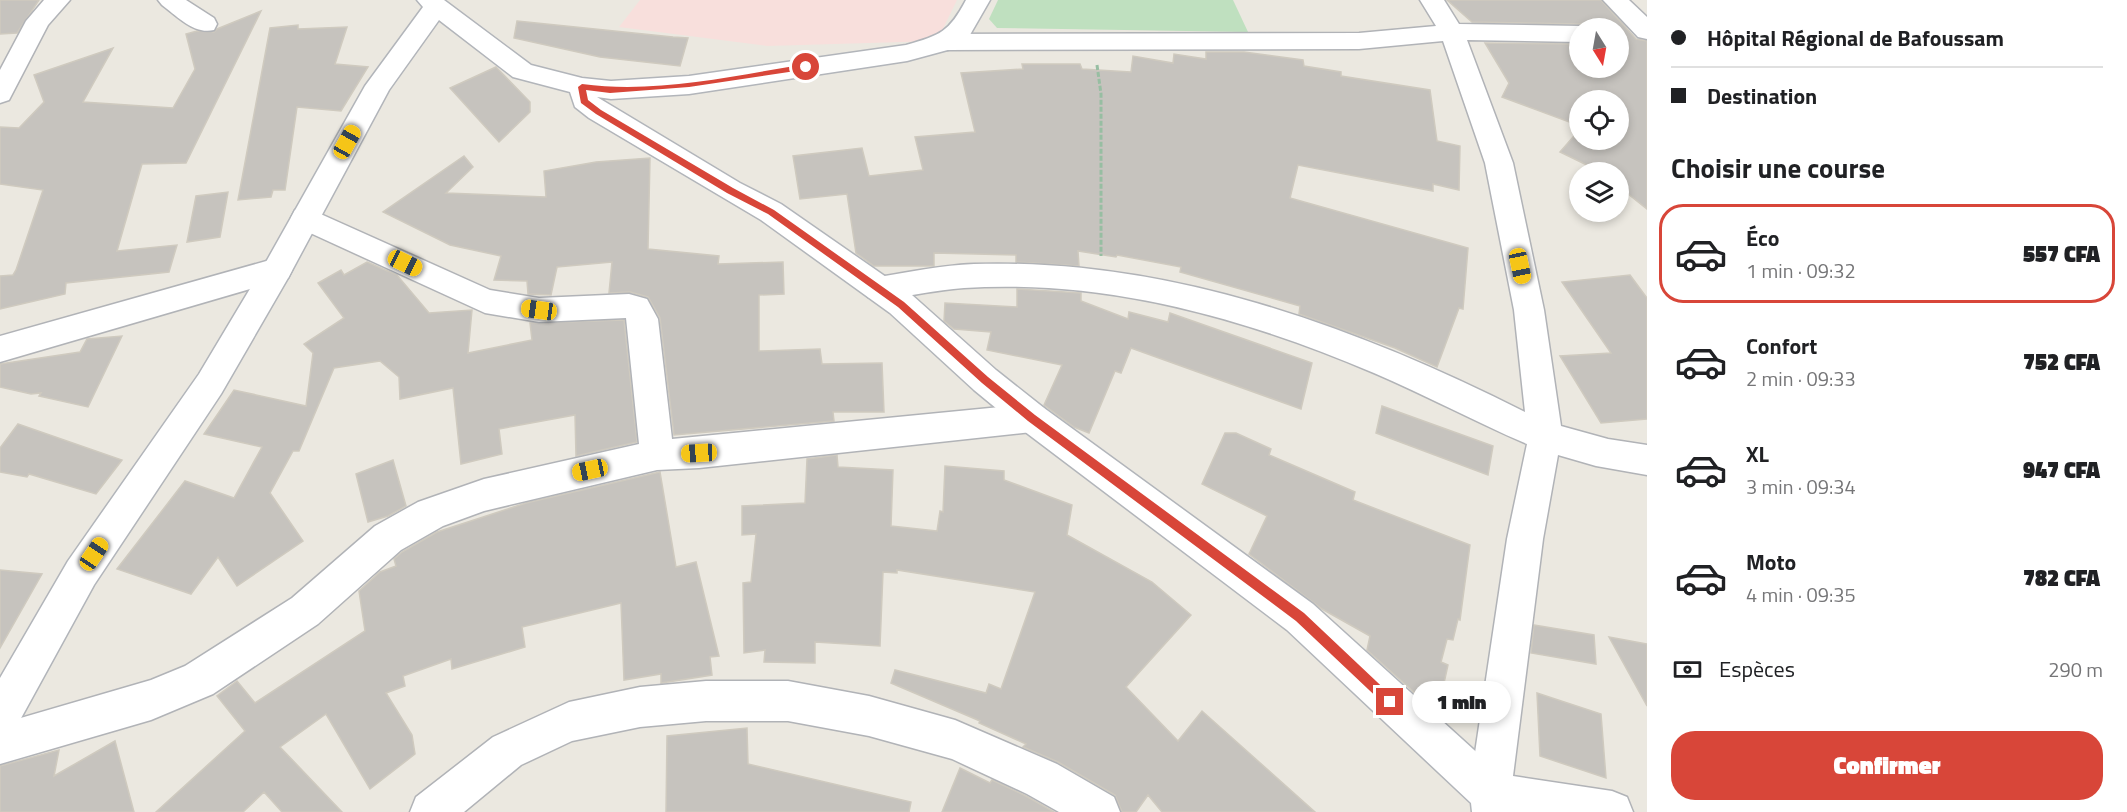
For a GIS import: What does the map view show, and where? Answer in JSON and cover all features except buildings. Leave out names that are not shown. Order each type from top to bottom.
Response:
[{"type":"street","points":[[0,94],[38,21],[58,0]]},
{"type":"street","points":[[170,0],[205,24]]},
{"type":"street","points":[[946,42],[958,34],[978,0]]},
{"type":"street","points":[[1432,0],[1452,32],[1499,163],[1529,310],[1545,436],[1525,539],[1492,802]]},
{"type":"street","points":[[1614,0],[1647,33]]},
{"type":"street","points":[[0,717],[81,573],[210,384],[277,270],[378,86],[433,3],[522,71],[582,87],[610,90],[689,85],[908,53],[946,42],[1380,40],[1452,32],[1569,34]]},
{"type":"street","points":[[1629,34],[1647,33]]},
{"type":"street","points":[[582,87],[584,101],[598,112],[771,212],[901,304],[985,380],[1032,418],[1300,617],[1492,802],[1612,812]]},
{"type":"street","points":[[305,218],[485,301],[539,310],[629,306],[636,308],[642,319],[657,455]]},
{"type":"street","points":[[0,349],[277,270]]},
{"type":"street","points":[[879,289],[971,276],[1016,275],[1100,281],[1154,288],[1267,318],[1383,362],[1545,436],[1613,456],[1647,460]]},
{"type":"street","points":[[0,744],[152,700],[199,680],[305,611],[388,538],[431,514],[484,495],[657,455],[699,453],[1032,418]]},
{"type":"street","points":[[431,812],[507,751],[569,722],[639,707],[706,701],[788,701],[868,716],[956,740],[1042,779],[1099,812]]},
{"type":"path","points":[[1094,41],[1101,94],[1100,281]]},
{"type":"shaded area","points":[[640,0],[957,0],[937,41],[767,46],[619,27]]},
{"type":"green space","points":[[998,0],[1233,0],[1248,32],[997,28],[989,19]]},
{"type":"route","points":[[806,67],[689,85],[610,90],[582,87],[584,101],[598,112],[771,212],[901,304],[985,380],[1032,418],[1300,617],[1390,702]]}]
